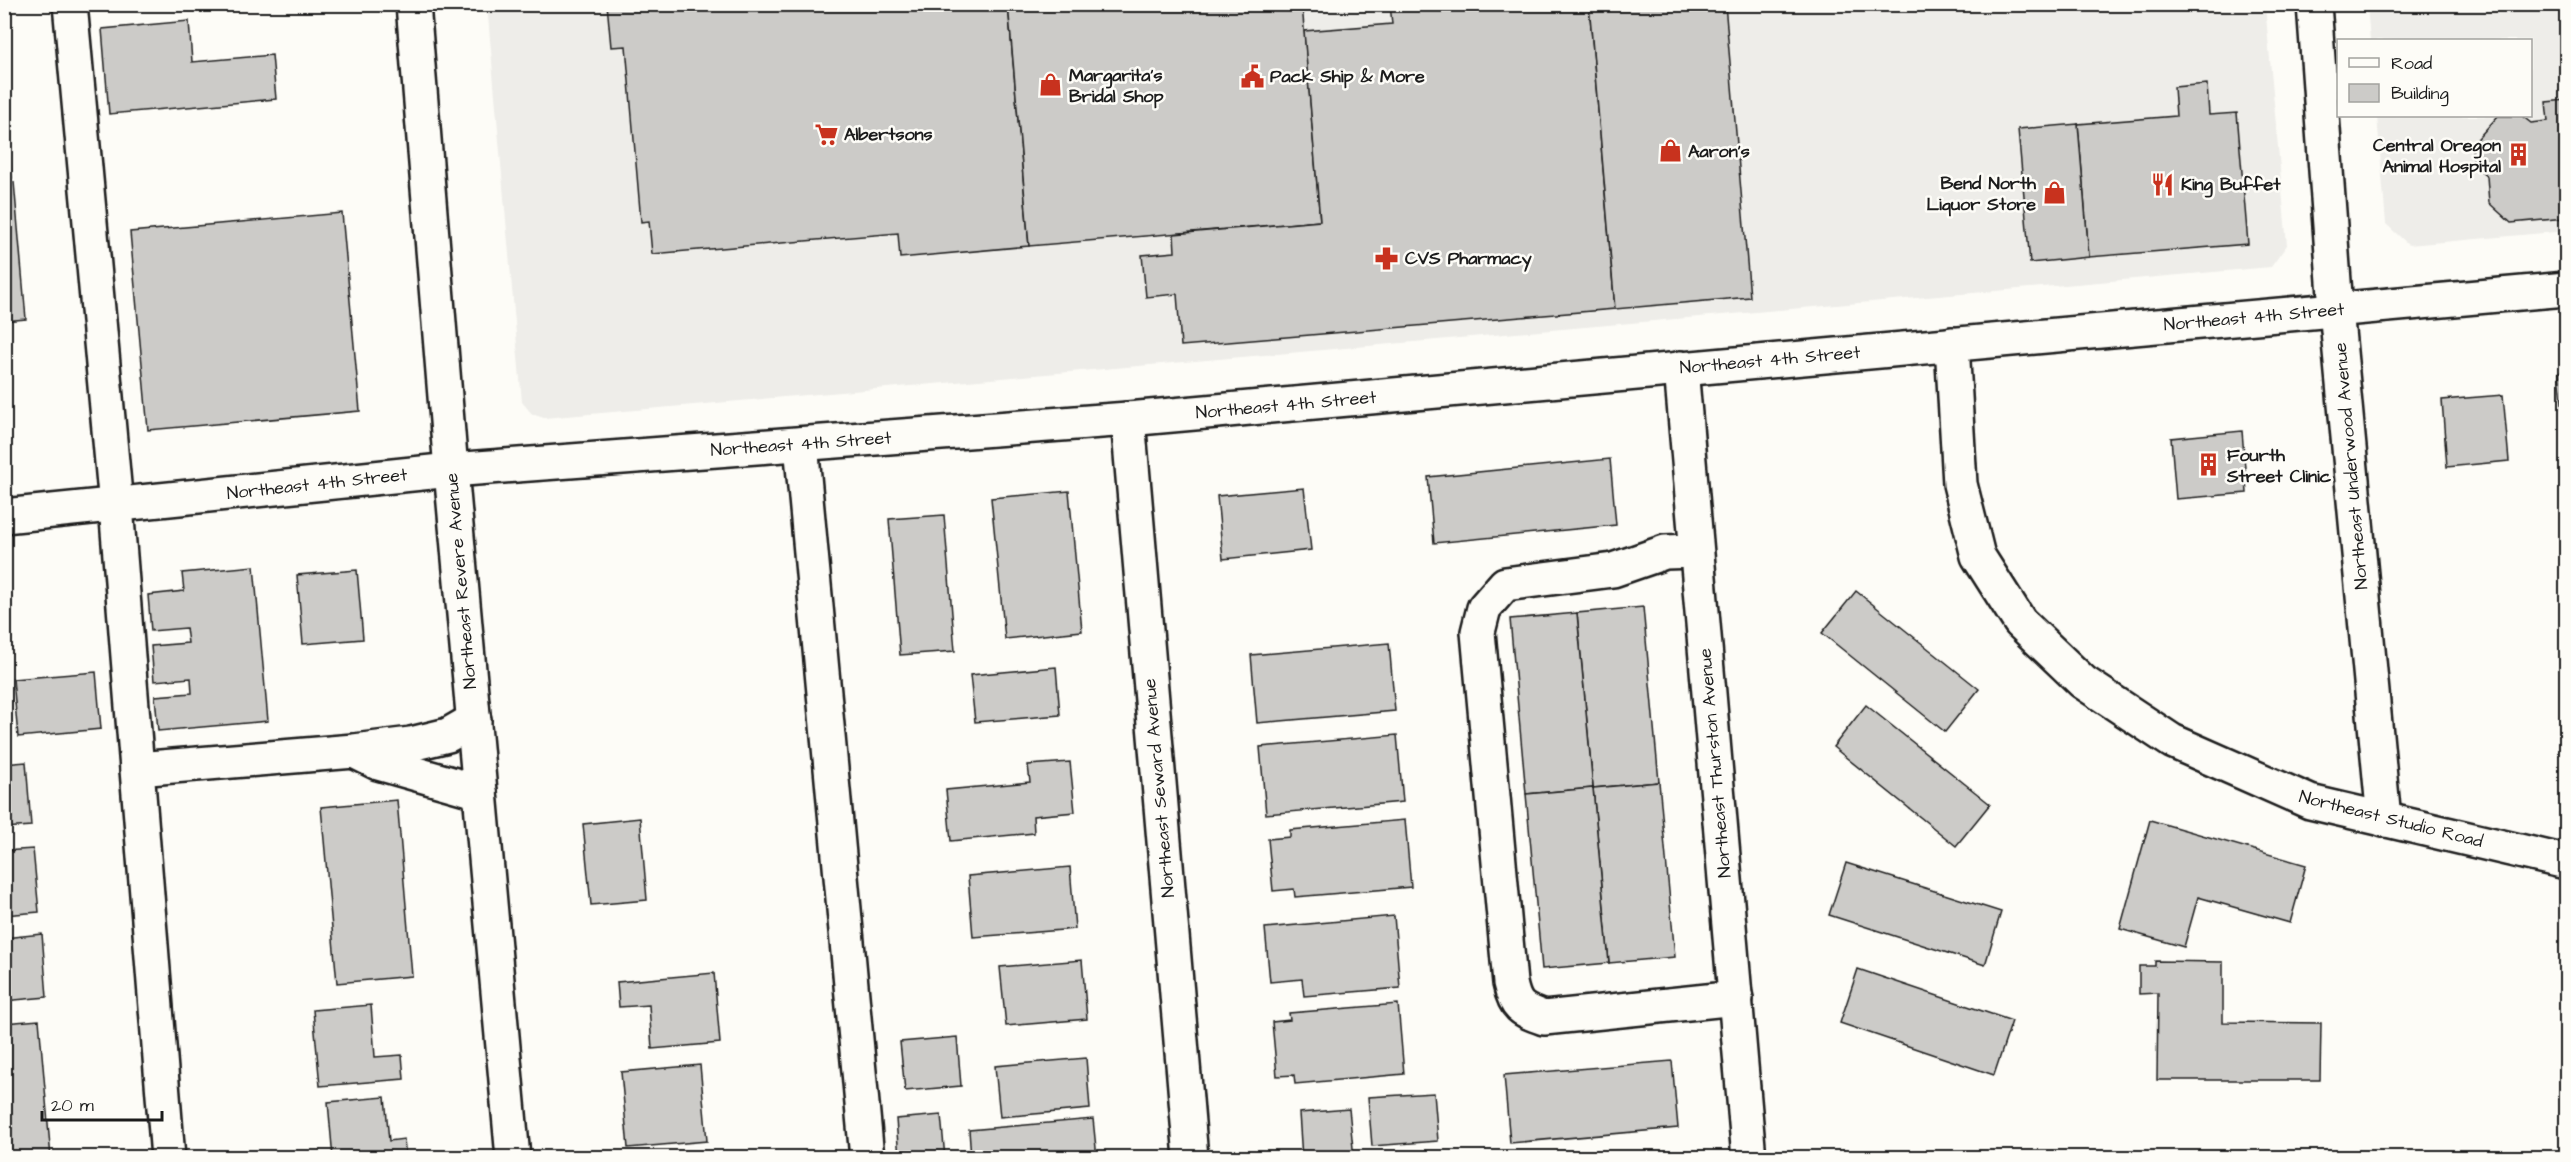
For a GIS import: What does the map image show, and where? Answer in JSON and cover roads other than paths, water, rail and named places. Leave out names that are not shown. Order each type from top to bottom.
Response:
[{"type":"street","points":[[70,4],[116,506],[168,1158]]},
{"type":"street","name":"Northeast Revere Avenue","points":[[413,4],[450,471],[513,1158]]},
{"type":"street","name":"Northeast Underwood Avenue","points":[[2314,4],[2336,309],[2384,820]]},
{"type":"street","name":"Northeast 4th Street","points":[[4,516],[450,471],[1128,419],[2566,289]]},
{"type":"street","name":"Northeast Studio Road","points":[[1952,344],[1960,484],[1978,556],[2020,622],[2083,682],[2172,741],[2310,802],[2566,862]]},
{"type":"street","name":"Northeast Thurston Avenue","points":[[1681,368],[1749,1158]]},
{"type":"street","name":"Northeast Seward Avenue","points":[[1128,419],[1191,1158]]},
{"type":"street","points":[[801,444],[867,1158]]},
{"type":"street","points":[[1696,551],[1665,552],[1613,570],[1505,584],[1484,608],[1478,632],[1510,983],[1514,1001],[1525,1011],[1544,1018],[1736,998]]},
{"type":"street","points":[[137,769],[411,744],[448,735],[474,720]]},
{"type":"street","points":[[354,751],[378,763],[480,792]]},
{"type":"place","name":"Pack Ship & More","points":[[1252,76]]},
{"type":"place","name":"Margarita’s Bridal Shop","points":[[1051,85]]},
{"type":"place","name":"Albertsons","points":[[826,134]]},
{"type":"place","name":"Aaron's","points":[[1670,151]]},
{"type":"place","name":"Central Oregon Animal Hospital","points":[[2519,155]]},
{"type":"place","name":"King Buffet","points":[[2163,184]]},
{"type":"place","name":"Bend North Liquor Store","points":[[2054,193]]},
{"type":"place","name":"CVS Pharmacy","points":[[1387,258]]},
{"type":"place","name":"Fourth Street Clinic","points":[[2209,465]]}]
